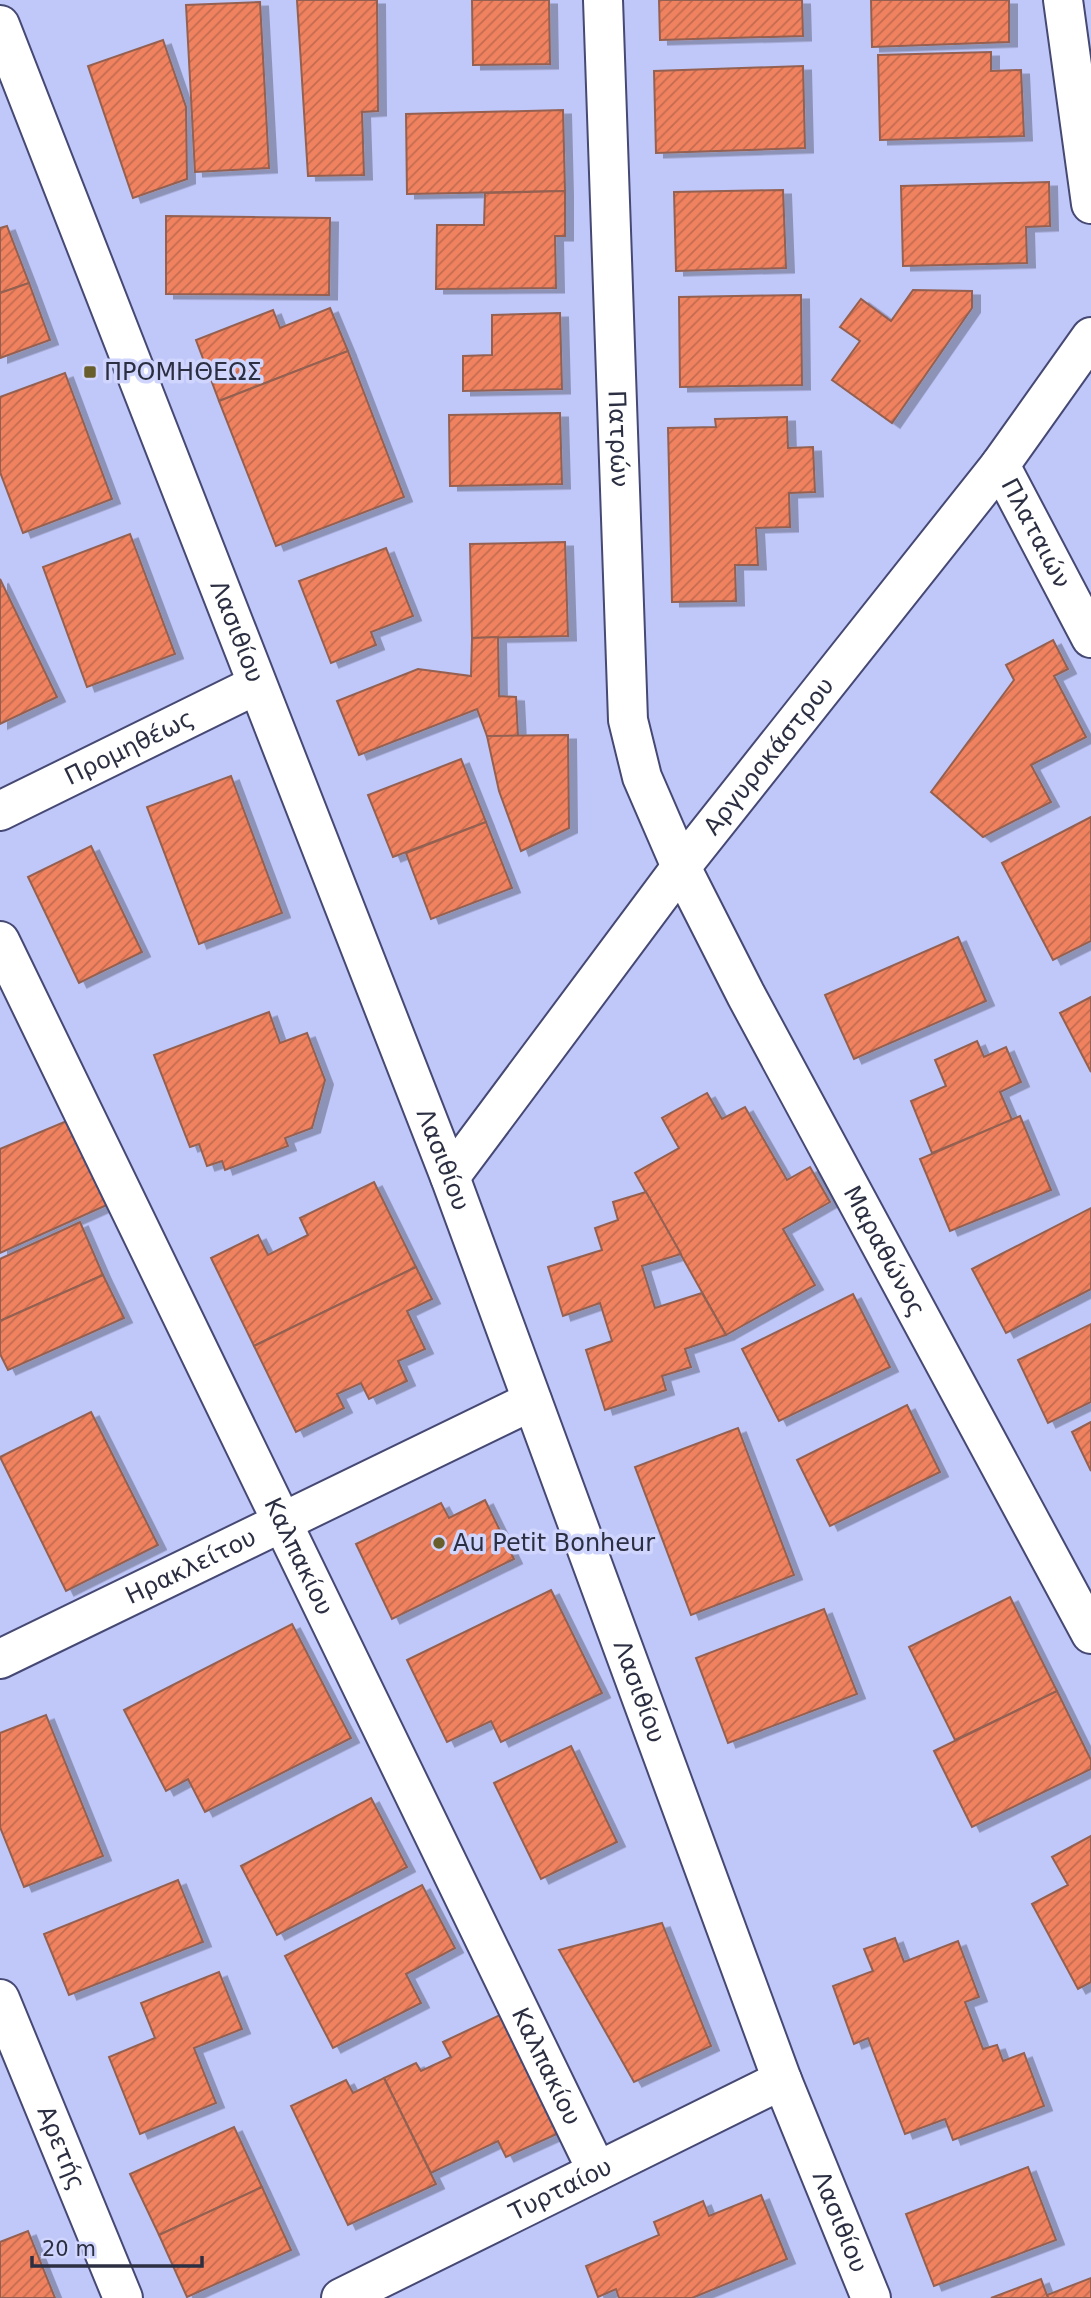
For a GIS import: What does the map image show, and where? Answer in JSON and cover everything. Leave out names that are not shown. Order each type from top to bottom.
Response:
[{"type":"street","name":"Πατρών","points":[[603,0],[628,720],[642,777],[681,867]]},
{"type":"street","points":[[1063,0],[1091,204]]},
{"type":"street","name":"Λασιθίου","points":[[0,25],[450,1177],[782,2080],[870,2298]]},
{"type":"street","name":"Αργυροκάστρου","points":[[450,1177],[681,867],[1000,464],[1091,337]]},
{"type":"street","name":"Πλαταιών","points":[[1000,464],[1091,638]]},
{"type":"street","name":"Προμηθέως","points":[[0,811],[256,685]]},
{"type":"street","name":"Μαραθώνος","points":[[681,867],[746,995],[1091,1634]]},
{"type":"street","name":"Καλπακίου","points":[[0,941],[597,2171]]},
{"type":"street","name":"Ηρακλείτου","points":[[0,1659],[533,1401]]},
{"type":"street","name":"Αρετής","points":[[0,1999],[123,2298]]},
{"type":"street","name":"Τυρταίου","points":[[341,2298],[782,2080]]},
{"type":"building","points":[[297,0],[377,0],[378,111],[362,112],[364,175],[308,176]]},
{"type":"building","points":[[472,0],[549,0],[550,64],[473,65]]},
{"type":"building","points":[[659,0],[802,0],[803,36],[660,40]]},
{"type":"building","points":[[871,0],[1009,0],[1009,42],[872,47]]},
{"type":"building","points":[[260,2],[269,168],[195,172],[186,5]]},
{"type":"building","points":[[163,40],[186,107],[187,179],[133,198],[88,66]]},
{"type":"building","points":[[991,52],[991,71],[1021,70],[1024,136],[880,140],[878,55]]},
{"type":"building","points":[[803,66],[805,148],[656,153],[654,71]]},
{"type":"building","points":[[563,110],[565,191],[407,194],[406,114]]},
{"type":"building","points":[[1049,182],[1050,226],[1026,227],[1027,263],[903,266],[901,186]]},
{"type":"building","points":[[783,190],[786,268],[676,271],[674,192]]},
{"type":"building","points":[[565,191],[565,236],[555,236],[556,288],[436,289],[437,225],[484,225],[485,193]]},
{"type":"building","points":[[166,216],[330,218],[329,295],[166,294]]},
{"type":"building","points":[[7,226],[29,283],[0,293],[0,228]]},
{"type":"building","points":[[29,283],[50,340],[0,358],[0,293]]},
{"type":"building","points":[[913,290],[972,291],[972,308],[892,423],[832,380],[860,341],[840,327],[861,299],[891,321]]},
{"type":"building","points":[[801,295],[802,385],[680,387],[679,297]]},
{"type":"building","points":[[330,308],[348,351],[219,401],[196,340],[273,310],[280,328]]},
{"type":"building","points":[[560,313],[562,389],[463,391],[463,356],[492,355],[492,315]]},
{"type":"building","points":[[348,351],[404,497],[276,546],[219,401]]},
{"type":"building","points":[[65,373],[112,499],[23,533],[0,472],[0,397]]},
{"type":"building","points":[[560,413],[562,484],[450,486],[449,415]]},
{"type":"building","points":[[787,417],[788,448],[813,447],[815,492],[789,493],[790,527],[756,528],[758,565],[735,565],[736,601],[672,602],[668,428],[716,427],[715,419]]},
{"type":"building","points":[[130,534],[175,654],[87,687],[43,567]]},
{"type":"building","points":[[565,542],[568,636],[472,638],[470,544]]},
{"type":"building","points":[[386,548],[413,616],[371,632],[376,645],[331,663],[299,581]]},
{"type":"building","points":[[0,579],[57,697],[0,724]]},
{"type":"building","points":[[498,637],[499,696],[516,697],[518,736],[487,736],[477,709],[359,755],[337,701],[418,669],[471,676],[472,638]]},
{"type":"building","points":[[1053,640],[1068,669],[1054,676],[1086,737],[1031,765],[1051,802],[983,837],[931,792],[1014,680],[1006,665]]},
{"type":"building","points":[[568,735],[569,828],[521,851],[499,791],[487,736]]},
{"type":"building","points":[[461,759],[486,822],[393,857],[368,795]]},
{"type":"building","points":[[231,776],[282,913],[199,944],[147,807]]},
{"type":"building","points":[[1091,817],[1091,941],[1053,960],[1002,863]]},
{"type":"building","points":[[486,822],[512,888],[431,919],[406,853]]},
{"type":"building","points":[[91,846],[142,952],[79,983],[28,877]]},
{"type":"building","points":[[958,937],[986,1001],[854,1059],[825,995]]},
{"type":"building","points":[[1091,997],[1091,1072],[1060,1013]]},
{"type":"building","points":[[269,1012],[280,1043],[307,1033],[325,1080],[312,1128],[285,1138],[288,1146],[225,1170],[222,1161],[207,1166],[199,1144],[190,1147],[154,1055]]},
{"type":"building","points":[[977,1041],[984,1057],[1006,1047],[1021,1082],[1000,1092],[1012,1120],[932,1153],[911,1101],[946,1086],[935,1060]]},
{"type":"building","points":[[707,1093],[722,1119],[745,1107],[787,1180],[810,1167],[830,1202],[783,1229],[815,1285],[726,1335],[635,1173],[679,1148],[662,1118]]},
{"type":"building","points":[[1020,1116],[1051,1190],[950,1231],[920,1159]]},
{"type":"building","points":[[69,1120],[109,1204],[0,1253],[0,1149]]},
{"type":"building","points":[[374,1182],[416,1267],[254,1346],[211,1258],[258,1235],[268,1255],[308,1235],[300,1218]]},
{"type":"building","points":[[646,1192],[681,1254],[642,1266],[655,1308],[702,1293],[726,1335],[685,1349],[691,1367],[662,1376],[666,1390],[605,1410],[586,1350],[612,1341],[600,1303],[563,1316],[548,1267],[602,1250],[595,1228],[618,1220],[613,1202]]},
{"type":"building","points":[[1091,1208],[1091,1289],[1006,1333],[972,1269]]},
{"type":"building","points":[[80,1222],[103,1275],[0,1321],[0,1259]]},
{"type":"building","points":[[416,1267],[432,1299],[407,1311],[425,1349],[398,1361],[407,1381],[369,1399],[361,1383],[337,1394],[344,1408],[296,1432],[254,1346]]},
{"type":"building","points":[[103,1275],[124,1318],[8,1370],[0,1354],[0,1321]]},
{"type":"building","points":[[853,1294],[890,1367],[779,1421],[742,1349]]},
{"type":"building","points":[[1091,1324],[1091,1402],[1048,1423],[1018,1360]]},
{"type":"building","points":[[907,1405],[940,1472],[830,1526],[797,1460]]},
{"type":"building","points":[[91,1412],[158,1545],[66,1591],[0,1457]]},
{"type":"building","points":[[1091,1422],[1091,1471],[1072,1432]]},
{"type":"building","points":[[738,1428],[794,1575],[691,1615],[635,1467]]},
{"type":"building","points":[[485,1500],[514,1559],[392,1619],[356,1544],[441,1503],[449,1518]]},
{"type":"building","points":[[551,1590],[602,1693],[501,1742],[491,1721],[447,1742],[407,1660]]},
{"type":"building","points":[[1010,1597],[1057,1691],[955,1740],[909,1647]]},
{"type":"building","points":[[824,1609],[857,1694],[728,1743],[696,1658]]},
{"type":"building","points":[[292,1624],[351,1738],[205,1812],[188,1779],[166,1791],[124,1710]]},
{"type":"building","points":[[1057,1691],[1091,1760],[1091,1769],[972,1827],[934,1751]]},
{"type":"building","points":[[46,1715],[103,1856],[24,1887],[0,1827],[0,1733]]},
{"type":"building","points":[[571,1746],[617,1842],[541,1879],[494,1783]]},
{"type":"building","points":[[371,1798],[407,1867],[277,1935],[241,1866]]},
{"type":"building","points":[[1091,1836],[1091,1982],[1078,1989],[1032,1904],[1068,1885],[1052,1857]]},
{"type":"building","points":[[178,1880],[203,1942],[69,1995],[44,1934]]},
{"type":"building","points":[[422,1885],[455,1948],[406,1974],[421,2003],[333,2048],[285,1956]]},
{"type":"building","points":[[662,1923],[711,2046],[634,2082],[559,1950]]},
{"type":"building","points":[[895,1938],[904,1962],[958,1941],[979,1997],[965,2002],[983,2049],[997,2045],[1003,2061],[1024,2053],[1044,2106],[953,2140],[945,2119],[905,2134],[868,2038],[854,2044],[833,1986],[873,1971],[864,1949]]},
{"type":"building","points":[[219,1972],[242,2029],[194,2048],[216,2103],[140,2134],[109,2057],[155,2038],[141,2003]]},
{"type":"building","points":[[502,2014],[559,2133],[506,2157],[498,2141],[431,2173],[384,2078],[416,2063],[421,2071],[451,2057],[443,2042]]},
{"type":"building","points":[[384,2078],[436,2184],[348,2225],[291,2106],[346,2080],[353,2093]]},
{"type":"building","points":[[234,2127],[262,2187],[159,2235],[130,2174]]},
{"type":"building","points":[[1028,2167],[1056,2240],[934,2286],[906,2214]]},
{"type":"building","points":[[262,2187],[291,2250],[187,2297],[159,2235]]},
{"type":"building","points":[[761,2195],[787,2259],[692,2298],[619,2298],[616,2289],[598,2297],[586,2266],[659,2235],[654,2222],[703,2201],[709,2216]]},
{"type":"building","points":[[28,2231],[55,2298],[0,2298],[0,2242]]},
{"type":"building","points":[[1091,2278],[1091,2298],[1048,2298],[1047,2295]]},
{"type":"building","points":[[1041,2279],[1048,2298],[991,2298]]},
{"type":"place","name":"ΠΡΟΜΗΘΕΩΣ","points":[[90,372]]},
{"type":"place","name":"Au Petit Bonheur","points":[[439,1543]]}]
